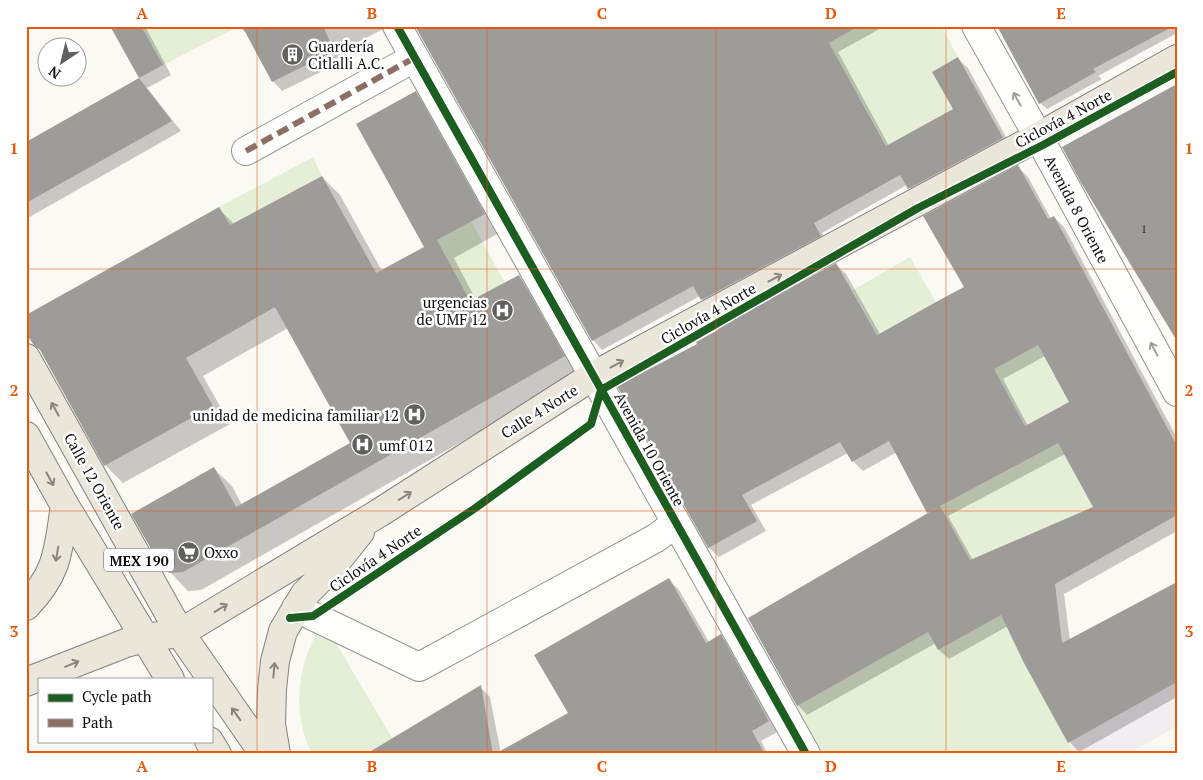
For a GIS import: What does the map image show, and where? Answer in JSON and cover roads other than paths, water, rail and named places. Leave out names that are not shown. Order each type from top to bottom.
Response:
[{"type":"main road","name":"Calle 4 Norte","points":[[26,682],[108,649],[144,638],[180,633],[378,513],[593,376],[1038,137],[1177,59]]},
{"type":"main road","name":"Calle 12 Oriente","points":[[26,358],[180,633],[211,678]]},
{"type":"main road","name":"MEX 190","points":[[26,436],[65,506],[169,678]]},
{"type":"main road","points":[[26,606],[46,583],[56,562],[65,506]]},
{"type":"main road","points":[[276,754],[271,724],[274,661],[283,631],[305,594],[332,567],[378,513]]},
{"type":"main road","name":"Calle 12 Oriente","points":[[212,679],[264,754]]},
{"type":"main road","points":[[210,742],[217,754]]},
{"type":"street","name":"Avenida 10 Oriente","points":[[397,26],[806,754]]},
{"type":"street","name":"Avenida 8 Oriente","points":[[976,26],[1177,392]]},
{"type":"street","points":[[246,151],[414,58]]},
{"type":"street","points":[[296,608],[419,667],[656,538],[676,523]]},
{"type":"place","name":"Guardería Citlalli A.C.","points":[[292,55]]},
{"type":"place","name":"urgencias de UMF 12","points":[[503,311]]},
{"type":"place","name":"unidad de medicina familiar 12","points":[[415,415]]},
{"type":"place","name":"umf 012","points":[[363,445]]},
{"type":"place","name":"Oxxo","points":[[188,552]]}]
